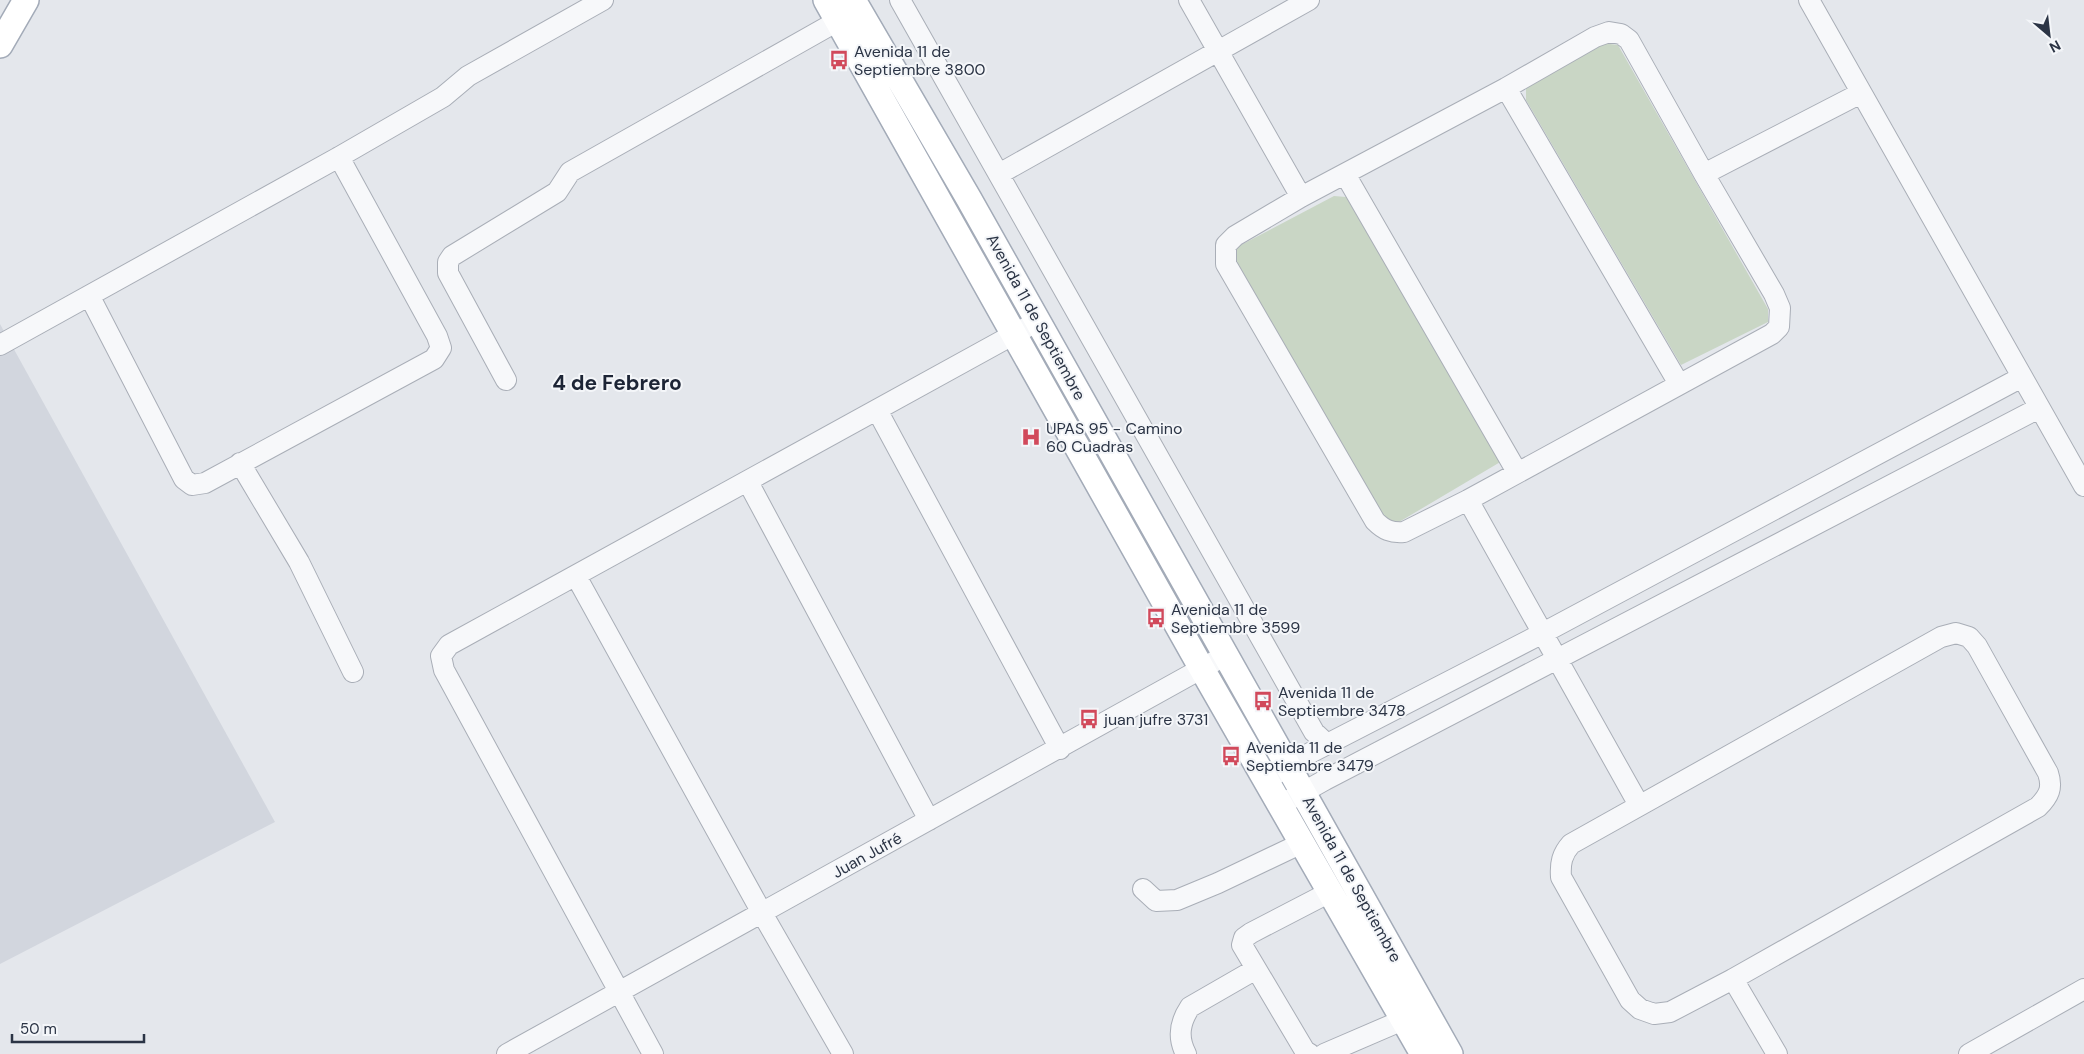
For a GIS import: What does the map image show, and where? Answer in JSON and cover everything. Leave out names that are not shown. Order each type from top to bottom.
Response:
[{"type":"main road","points":[[0,45],[26,0]]},
{"type":"main road","name":"Avenida 11 de Septiembre","points":[[844,7],[1038,321],[1450,1054]]},
{"type":"main road","name":"Avenida 11 de Septiembre","points":[[844,7],[1015,335],[1202,669],[1423,1054]]},
{"type":"street","points":[[0,345],[90,297],[443,97],[468,76],[604,0]]},
{"type":"street","points":[[900,0],[1314,732],[1327,744]]},
{"type":"street","points":[[1189,0],[1301,197]]},
{"type":"street","points":[[999,174],[1309,0]]},
{"type":"street","points":[[1809,0],[2084,486]]},
{"type":"street","points":[[506,380],[448,273],[448,262],[452,256],[557,192],[570,172],[844,7]]},
{"type":"street","points":[[1609,32],[1620,34],[1629,40],[1774,294],[1780,308],[1781,318],[1779,327],[1772,334],[1468,500],[1404,532],[1394,533],[1382,529],[1375,521],[1226,264],[1226,246],[1235,236],[1301,197],[1345,174],[1506,88],[1595,37],[1609,32]]},
{"type":"street","points":[[1506,88],[1679,384]]},
{"type":"street","points":[[1704,174],[1860,93]]},
{"type":"street","points":[[90,297],[184,479],[192,485],[205,483],[434,359],[441,348],[437,336],[339,156]]},
{"type":"street","points":[[1345,174],[1517,472]]},
{"type":"street","points":[[653,1054],[444,670],[441,656],[449,645],[1038,321]]},
{"type":"street","points":[[1266,780],[1327,744],[1543,633],[2022,377]]},
{"type":"street","points":[[1280,805],[1557,658],[2039,408]]},
{"type":"street","points":[[877,410],[1060,748]]},
{"type":"street","points":[[240,464],[299,562],[353,672]]},
{"type":"street","points":[[748,482],[930,820]]},
{"type":"street","points":[[1468,500],[1639,805]]},
{"type":"street","points":[[576,576],[762,913],[843,1054]]},
{"type":"street","points":[[1956,633],[1969,637],[1977,646],[2048,773],[2051,781],[2050,793],[2038,807],[1733,979],[1670,1012],[1654,1014],[1640,1009],[1630,1000],[1561,877],[1560,864],[1563,852],[1571,844],[1639,805],[1941,637],[1956,633]]},
{"type":"street","name":"Juan Jufré","points":[[507,1054],[1226,655]]},
{"type":"street","points":[[1143,889],[1156,901],[1177,900],[1218,883],[1302,842]]},
{"type":"street","points":[[1330,892],[1244,938],[1242,945],[1310,1053],[1403,1020]]},
{"type":"street","points":[[1186,1054],[1179,1028],[1190,1007],[1256,969]]},
{"type":"street","points":[[1733,979],[1777,1054]]},
{"type":"street","points":[[1969,1054],[2084,988]]},
{"type":"shaded area","points":[[0,324],[275,822],[0,964]]},
{"type":"green space","points":[[1602,43],[1618,45],[1768,309],[1768,322],[1681,365],[1526,100],[1526,83]]},
{"type":"green space","points":[[1334,196],[1346,197],[1502,461],[1399,522],[1390,523],[1382,517],[1237,262],[1235,253],[1239,246]]},
{"type":"place","name":"Avenida 11 de Septiembre 3800","points":[[839,60]]},
{"type":"place","name":"UPAS 95 - Camino 60 Cuadras","points":[[1031,437]]},
{"type":"place","name":"Avenida 11 de Septiembre 3599","points":[[1156,618]]},
{"type":"place","name":"Avenida 11 de Septiembre 3478","points":[[1263,701]]},
{"type":"place","name":"juan jufre 3731","points":[[1089,719]]},
{"type":"place","name":"Avenida 11 de Septiembre 3479","points":[[1231,756]]},
{"type":"district","name":"4 de Febrero","points":[[617,383]]}]
